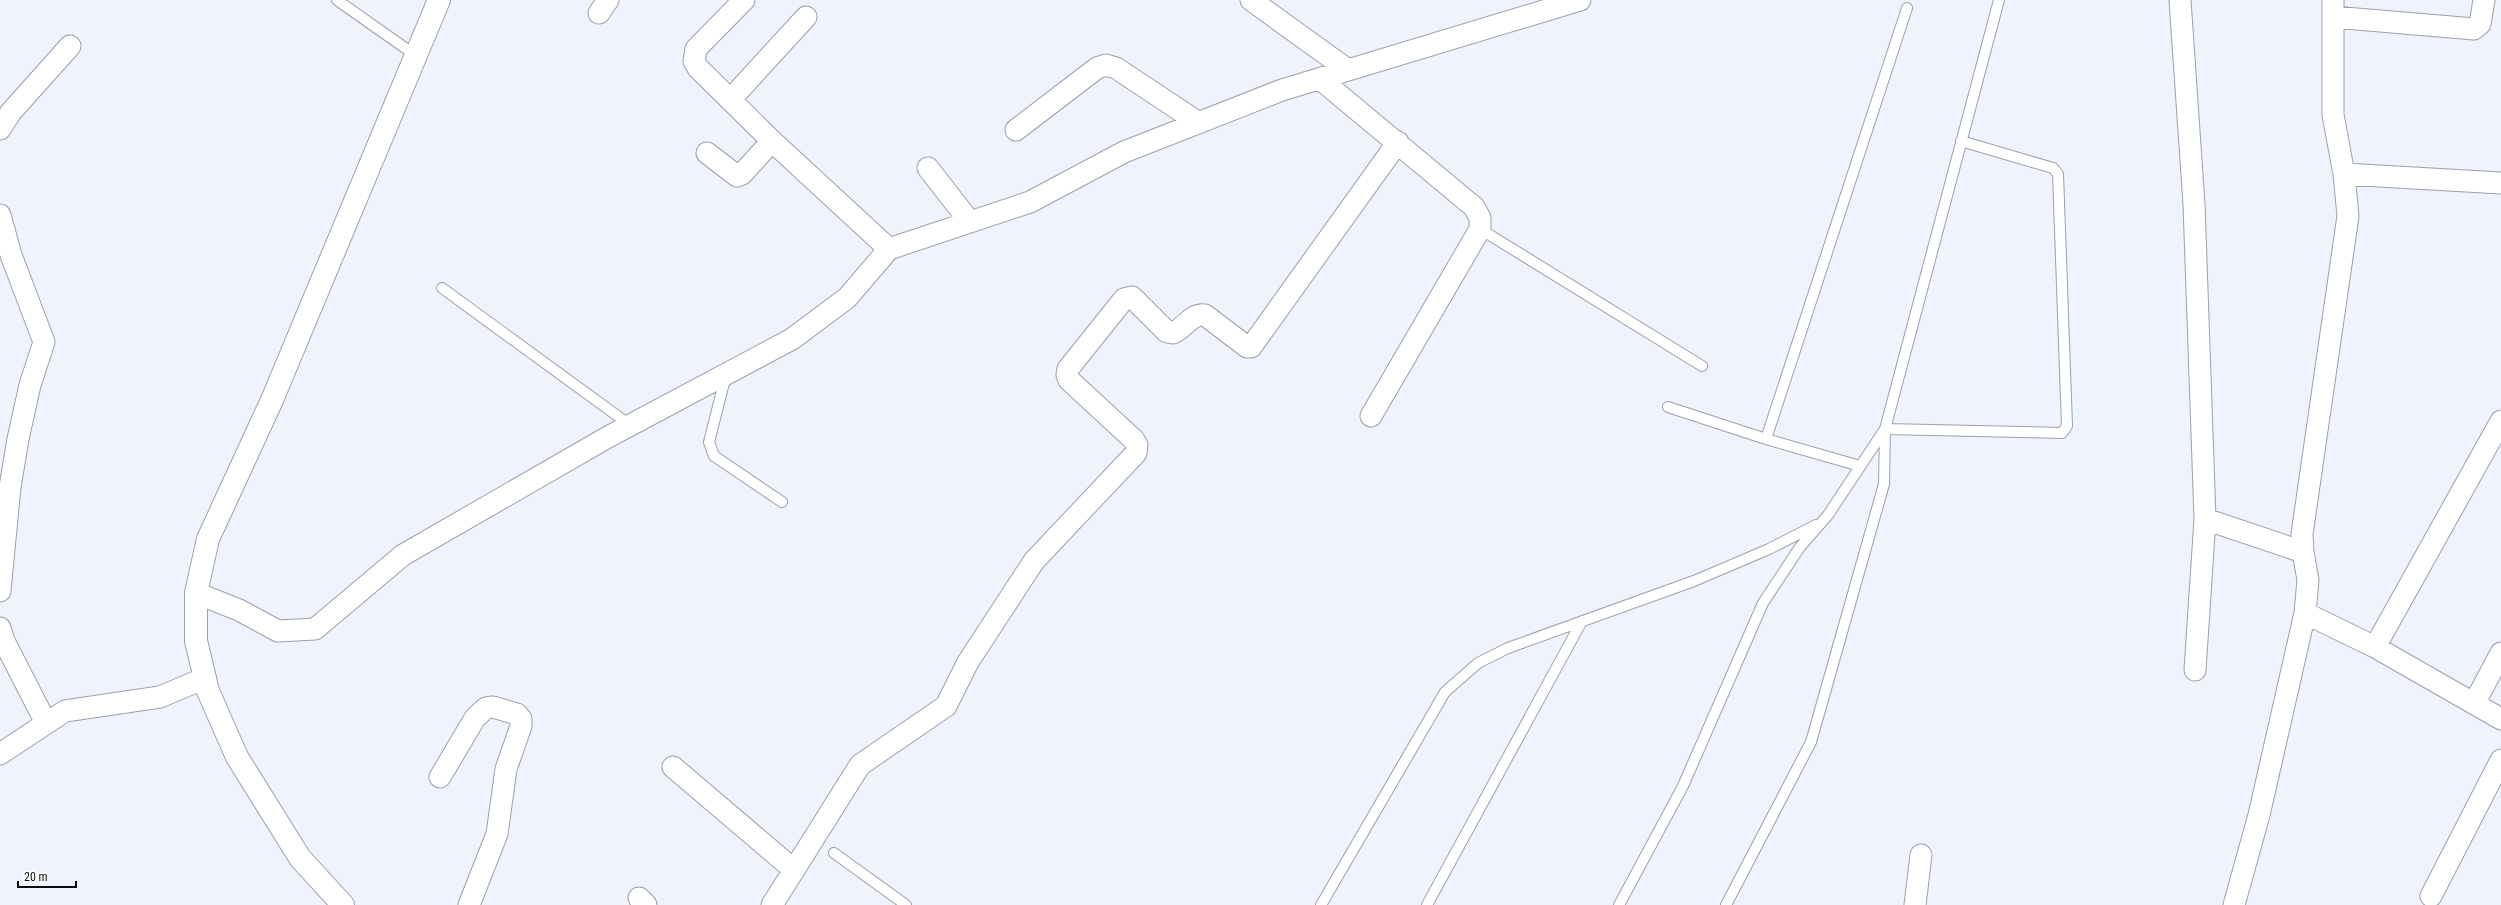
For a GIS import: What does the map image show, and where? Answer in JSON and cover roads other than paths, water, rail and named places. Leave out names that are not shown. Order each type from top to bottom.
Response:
[{"type":"street","points":[[343,905],[300,858],[237,757],[208,691],[196,641],[196,593],[208,539],[272,400],[438,0]]},
{"type":"street","points":[[744,0],[696,49],[694,61],[698,68],[772,141],[889,249]]},
{"type":"street","points":[[1252,0],[1348,70]]},
{"type":"street","points":[[196,593],[239,610],[278,631],[315,629],[403,555],[630,425],[792,339],[847,298],[889,249],[1030,202],[1124,152],[1282,90],[1580,0]]},
{"type":"street","points":[[2180,0],[2194,204],[2205,519],[2195,670]]},
{"type":"street","points":[[2234,905],[2259,815],[2305,614],[2308,580],[2303,552],[2302,534],[2348,216],[2344,174],[2333,115],[2333,9],[2474,29],[2480,24],[2484,0]]},
{"type":"street","points":[[730,100],[806,17]]},
{"type":"street","points":[[0,129],[11,112],[70,46]]},
{"type":"street","points":[[1016,130],[1097,68],[1106,65],[1116,68],[1199,123]]},
{"type":"street","points":[[1320,79],[1398,142],[1474,207],[1480,218],[1480,229],[1371,416]]},
{"type":"street","points":[[707,153],[737,176],[742,174],[772,141]]},
{"type":"street","points":[[772,905],[860,764],[946,706],[968,662],[1034,561],[1136,453],[1137,445],[1134,440],[1069,380],[1067,375],[1068,369],[1124,299],[1132,297],[1167,332],[1173,333],[1178,331],[1200,314],[1205,315],[1247,347],[1252,347],[1398,142]]},
{"type":"street","points":[[928,168],[970,222]]},
{"type":"street","points":[[2344,174],[2501,183]]},
{"type":"street","points":[[0,215],[11,255],[44,342],[30,385],[18,439],[10,487],[0,591]]},
{"type":"street","points":[[2375,647],[2501,421]]},
{"type":"street","points":[[2205,519],[2303,552]]},
{"type":"street","points":[[2305,614],[2375,647],[2475,702],[2501,719]]},
{"type":"street","points":[[0,628],[4,641],[46,723]]},
{"type":"street","points":[[2475,702],[2501,654]]},
{"type":"street","points":[[0,754],[65,711],[160,696],[205,678]]},
{"type":"street","points":[[440,777],[480,712],[493,707],[517,714],[521,719],[521,726],[506,769],[497,834],[469,905]]},
{"type":"street","points":[[2431,896],[2501,760]]},
{"type":"street","points":[[673,767],[794,870]]},
{"type":"street","points":[[1915,905],[1921,855]]},
{"type":"lane","points":[[338,0],[415,55]]},
{"type":"lane","points":[[1726,905],[1811,742],[1884,484],[1884,428],[1999,0]]},
{"type":"lane","points":[[1766,439],[1907,8]]},
{"type":"lane","points":[[1884,428],[2062,433],[2067,426],[2058,174],[2053,168],[1961,141]]},
{"type":"lane","points":[[1480,229],[1702,366]]},
{"type":"lane","points":[[442,288],[630,425]]},
{"type":"lane","points":[[726,374],[709,442],[710,450],[714,456],[782,502]]},
{"type":"lane","points":[[1668,407],[1766,439],[1860,466]]},
{"type":"lane","points":[[1619,905],[1683,786],[1763,603],[1800,547],[1822,523],[1884,428]]},
{"type":"lane","points":[[1321,905],[1445,692],[1478,663],[1508,648],[1694,581],[1769,549],[1822,523]]},
{"type":"lane","points":[[1427,905],[1582,621]]},
{"type":"lane","points":[[834,853],[906,905]]}]
